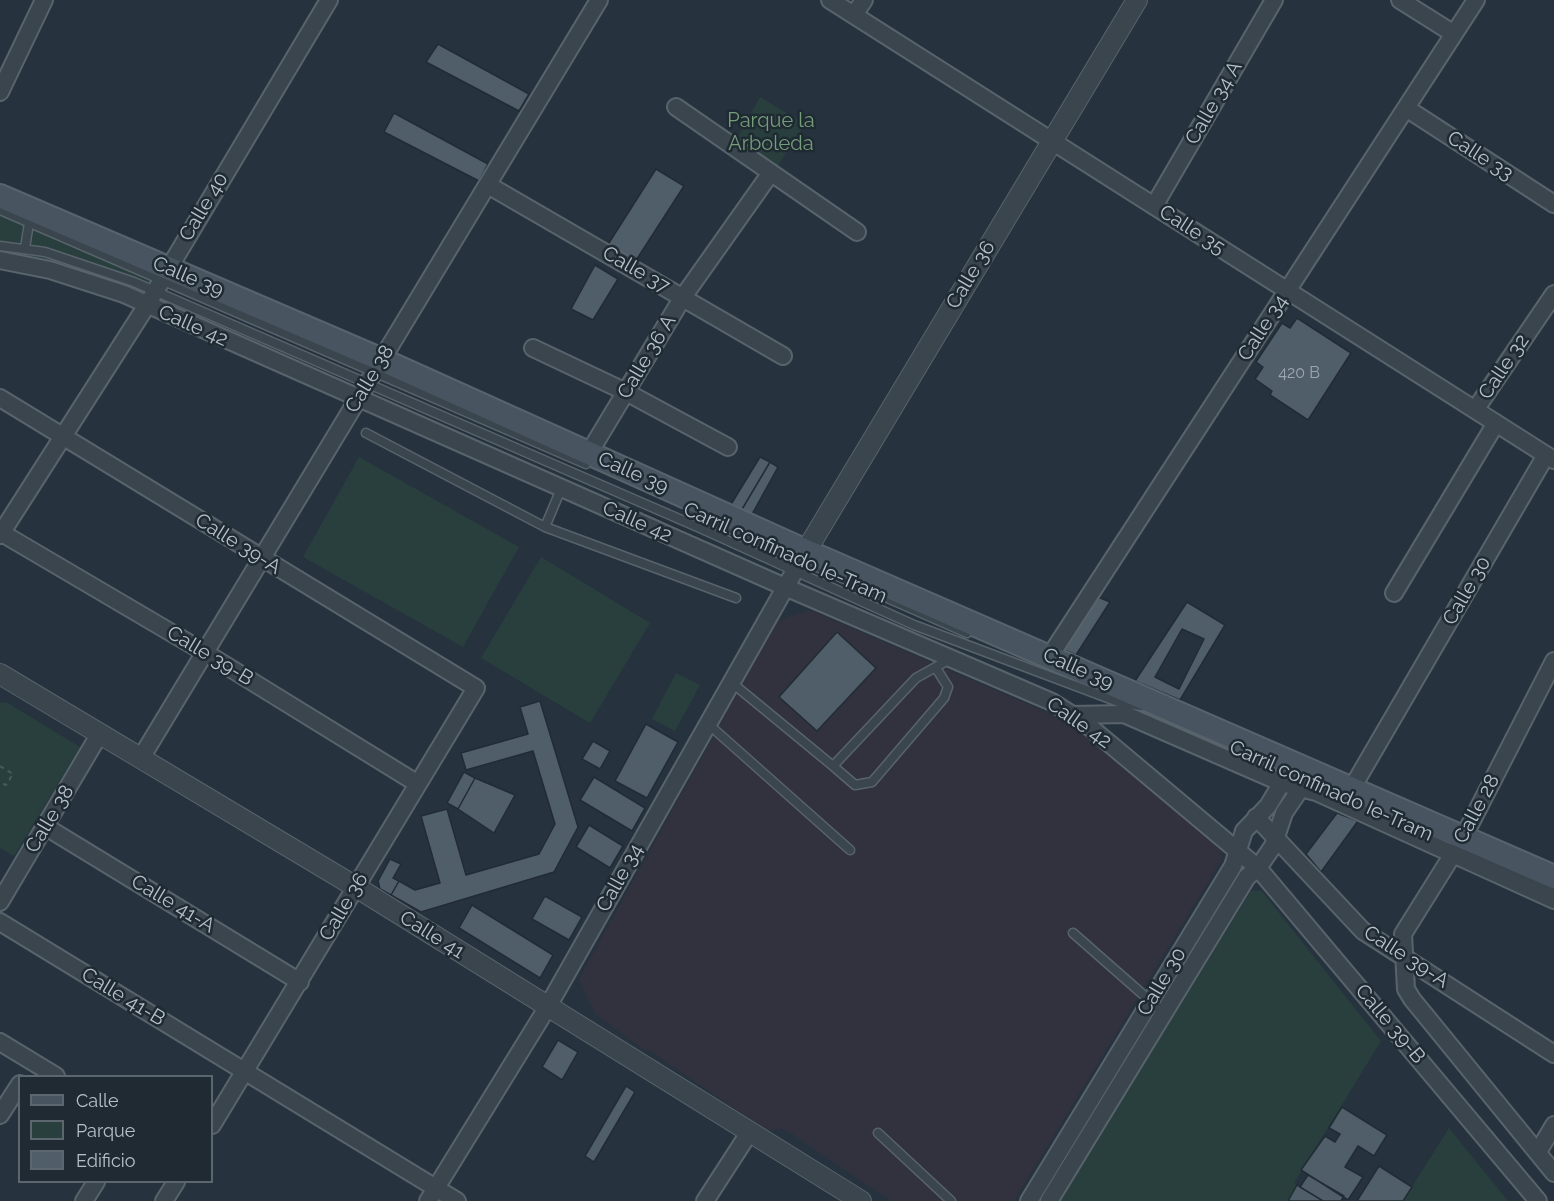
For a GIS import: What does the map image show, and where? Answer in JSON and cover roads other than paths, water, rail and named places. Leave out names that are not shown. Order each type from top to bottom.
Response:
[{"type":"main road","name":"Calle 39","points":[[0,196],[157,286],[592,461],[800,561],[1050,656],[1281,768],[1312,781],[1352,789],[1458,847],[1554,877]]},
{"type":"street","points":[[0,92],[44,0]]},
{"type":"street","name":"Calle 40","points":[[0,533],[65,436],[329,0]]},
{"type":"street","name":"Calle 38","points":[[141,758],[599,0]]},
{"type":"street","name":"Calle 35","points":[[830,0],[1550,457]]},
{"type":"street","points":[[854,15],[864,0]]},
{"type":"street","name":"Calle 36","points":[[800,561],[1137,0]]},
{"type":"street","name":"Calle 34 A","points":[[1154,206],[1274,0]]},
{"type":"street","points":[[1400,0],[1454,34]]},
{"type":"street","name":"Calle 34","points":[[1050,656],[1476,0]]},
{"type":"street","points":[[676,106],[770,174],[857,232]]},
{"type":"street","name":"Calle 33","points":[[1406,108],[1554,204]]},
{"type":"street","name":"Calle 36 A","points":[[592,461],[626,392],[683,297],[770,174]]},
{"type":"street","name":"Calle 37","points":[[489,185],[783,356]]},
{"type":"street","name":"Calle 42","points":[[0,260],[51,270],[93,283],[157,286],[357,399],[1052,702],[1072,715],[1238,851]]},
{"type":"street","name":"Calle 32","points":[[1475,410],[1554,294]]},
{"type":"street","points":[[533,348],[626,392],[728,447]]},
{"type":"street","name":"Calle 39-A","points":[[0,398],[476,688]]},
{"type":"street","points":[[1394,593],[1496,423]]},
{"type":"street","name":"Calle 30","points":[[1352,789],[1550,457]]},
{"type":"street","name":"Calle 39-B","points":[[0,533],[204,652],[418,784]]},
{"type":"street","name":"Calle 34","points":[[432,1195],[548,1008],[800,561]]},
{"type":"street","name":"Calle 28","points":[[1538,1152],[1412,999],[1406,989],[1403,934],[1458,847],[1554,661]]},
{"type":"street","name":"Calle 41","points":[[0,674],[356,887],[861,1201]]},
{"type":"street","name":"Calle 36","points":[[213,1123],[476,688]]},
{"type":"street","points":[[1072,715],[1124,714],[1281,768]]},
{"type":"street","name":"Calle 38","points":[[0,902],[99,735]]},
{"type":"street","name":"Calle 30","points":[[1029,1201],[1233,866],[1244,831],[1268,806],[1281,768]]},
{"type":"street","name":"Calle 30","points":[[1049,1201],[1247,877],[1258,868],[1275,839],[1284,813],[1312,781]]},
{"type":"street","name":"Calle 39","points":[[1312,781],[1458,847],[1554,900]]},
{"type":"street","name":"Calle 39-A","points":[[1256,817],[1363,931],[1554,1054]]},
{"type":"street","name":"Calle 41-A","points":[[46,827],[300,982]]},
{"type":"street","name":"Calle 39-B","points":[[1238,851],[1258,868],[1538,1201]]},
{"type":"street","name":"Calle 41-B","points":[[0,922],[245,1072]]},
{"type":"street","points":[[0,1042],[29,1070],[48,1075]]},
{"type":"street","points":[[245,1072],[432,1195],[457,1201]]},
{"type":"street","points":[[0,1115],[18,1087]]},
{"type":"street","points":[[1554,1125],[1538,1152],[1554,1173]]},
{"type":"street","points":[[705,1201],[749,1133]]},
{"type":"street","points":[[84,1201],[95,1183]]},
{"type":"street","points":[[164,1201],[175,1183]]},
{"type":"lane","points":[[0,210],[157,286]]},
{"type":"lane","points":[[25,248],[29,223]]},
{"type":"lane","points":[[0,246],[25,248],[75,260],[157,286]]},
{"type":"lane","name":"Carril confinado Ie-Tram","points":[[374,372],[700,528],[800,561],[914,625],[1023,668],[1121,703],[1142,706]]},
{"type":"lane","points":[[366,433],[545,527],[736,598]]},
{"type":"lane","points":[[545,527],[561,489]]},
{"type":"lane","name":"Carril confinado Ie-Tram","points":[[682,507],[800,561],[977,637]]},
{"type":"lane","name":"Carril confinado Ie-Tram","points":[[988,642],[1142,706],[1281,768]]},
{"type":"lane","points":[[833,766],[916,678],[952,658]]},
{"type":"lane","points":[[731,682],[855,785],[872,782],[944,698],[948,687],[936,668]]},
{"type":"lane","points":[[707,723],[850,850]]},
{"type":"lane","name":"Carril confinado Ie-Tram","points":[[1458,847],[1554,889]]},
{"type":"lane","points":[[1073,933],[1164,1013]]},
{"type":"lane","points":[[878,1133],[951,1201]]},
{"type":"park label","name":"Parque la Arboleda","points":[[771,132]]}]
